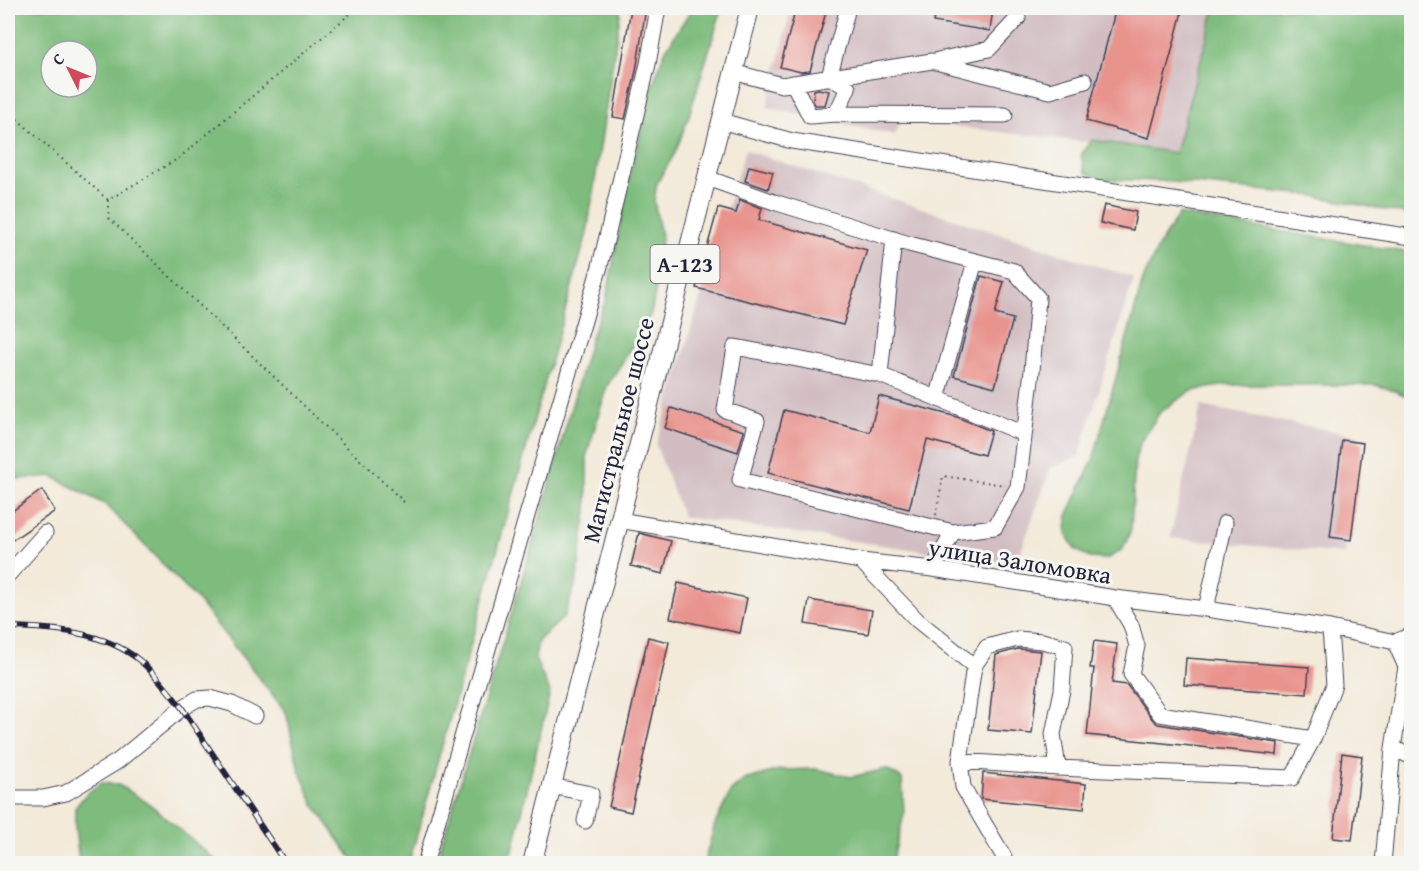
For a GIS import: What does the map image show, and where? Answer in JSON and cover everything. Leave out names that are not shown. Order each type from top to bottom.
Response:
[{"type":"main road","name":"Магистральное шоссе","points":[[532,864],[750,8]]},
{"type":"street","points":[[425,864],[600,266],[648,64],[658,8]]},
{"type":"street","points":[[829,77],[848,8]]},
{"type":"street","points":[[733,72],[782,85],[932,61],[989,49],[1018,18],[1013,8]]},
{"type":"street","points":[[932,61],[1050,91],[1085,81]]},
{"type":"street","points":[[829,77],[848,88],[837,114]]},
{"type":"street","points":[[793,83],[810,116],[837,114],[1005,116]]},
{"type":"street","points":[[721,121],[792,141],[1412,237]]},
{"type":"street","points":[[707,178],[774,202],[894,239],[1014,271],[1038,298],[1032,371],[1018,487],[995,527],[953,532],[740,480],[757,421],[725,410],[735,347],[880,375],[1024,434]]},
{"type":"street","points":[[880,375],[894,239]]},
{"type":"street","points":[[937,399],[975,261]]},
{"type":"street","name":"улица Заломовка","points":[[620,520],[861,561],[933,569],[1115,598],[1330,628],[1395,642]]},
{"type":"street","points":[[1206,609],[1225,522]]},
{"type":"street","points":[[933,569],[953,532]]},
{"type":"street","points":[[8,575],[45,533]]},
{"type":"street","points":[[861,561],[917,620],[974,666]]},
{"type":"street","points":[[1115,598],[1131,625],[1137,646],[1131,674],[1160,714],[1312,739]]},
{"type":"street","points":[[960,761],[1058,768],[1292,778],[1312,739],[1334,685],[1330,628]]},
{"type":"street","points":[[1383,864],[1393,748],[1406,667],[1395,642],[1412,635]]},
{"type":"street","points":[[1004,857],[963,787],[960,761],[974,666],[987,647],[1017,639],[1042,641],[1065,647],[1062,690],[1053,734],[1058,768]]},
{"type":"street","points":[[8,798],[43,798],[66,793],[118,761],[174,714],[197,699],[210,698],[232,704],[255,716]]},
{"type":"street","points":[[1393,748],[1412,757]]},
{"type":"street","points":[[551,786],[591,794],[585,821]]},
{"type":"path","points":[[108,200],[179,158],[357,8]]},
{"type":"path","points":[[8,111],[108,200],[109,218],[406,504]]},
{"type":"path","points":[[934,527],[943,476],[1018,487]]},
{"type":"shaded area","points":[[791,8],[1215,8],[1175,153],[901,120],[895,135],[767,107]]},
{"type":"shaded area","points":[[745,150],[1134,278],[1079,456],[1051,468],[1016,564],[683,517],[656,445]]},
{"type":"shaded area","points":[[1201,406],[1359,436],[1345,554],[1170,538]]},
{"type":"green space","points":[[8,8],[621,8],[587,233],[411,856],[405,863],[355,863],[314,805],[299,770],[286,712],[199,602],[106,505],[52,476],[8,480]]},
{"type":"green space","points":[[692,8],[722,8],[688,119],[675,153],[657,183],[654,201],[661,235],[659,273],[652,309],[646,325],[607,386],[587,454],[587,511],[576,583],[564,617],[538,641],[535,659],[550,692],[510,863],[436,863],[535,535],[592,334],[606,300],[630,174],[652,86],[665,51]]},
{"type":"green space","points":[[1215,8],[1411,8],[1411,215],[1310,195],[1161,181],[1100,179],[1085,172],[1081,155],[1092,140],[1175,153]]},
{"type":"green space","points":[[1179,214],[1411,253],[1411,398],[1375,385],[1226,385],[1191,391],[1160,412],[1141,441],[1135,459],[1131,530],[1123,549],[1107,559],[1090,558],[1075,549],[1066,534],[1067,516],[1093,460],[1143,280],[1159,245]]},
{"type":"green space","points":[[816,769],[851,777],[886,769],[902,779],[904,814],[892,863],[704,863],[715,824],[731,791],[744,780],[779,770]]},
{"type":"green space","points":[[101,783],[119,785],[151,805],[219,863],[79,863],[75,808],[86,794]]},
{"type":"building","points":[[631,8],[646,8],[636,71],[625,119],[613,117]]},
{"type":"building","points":[[796,8],[827,8],[810,71],[801,72],[780,67]]},
{"type":"building","points":[[936,8],[993,8],[990,31],[933,22]]},
{"type":"building","points":[[1116,8],[1183,8],[1149,138],[1086,121]]},
{"type":"building","points":[[814,90],[829,91],[825,105],[815,105]]},
{"type":"building","points":[[749,166],[773,172],[768,189],[745,181]]},
{"type":"building","points":[[740,200],[762,208],[759,220],[867,250],[843,325],[696,288],[718,208],[736,213]]},
{"type":"building","points":[[1104,205],[1136,212],[1133,230],[1100,223]]},
{"type":"building","points":[[981,276],[1004,282],[995,314],[1013,319],[995,387],[954,376]]},
{"type":"building","points":[[879,396],[957,417],[991,431],[984,455],[927,440],[909,509],[768,473],[784,410],[870,432]]},
{"type":"building","points":[[671,408],[744,431],[738,452],[665,428]]},
{"type":"building","points":[[1342,440],[1363,443],[1351,540],[1330,537]]},
{"type":"building","points":[[42,490],[55,511],[8,543],[8,514]]},
{"type":"building","points":[[639,533],[671,541],[663,574],[631,566]]},
{"type":"building","points":[[678,583],[747,598],[740,633],[670,618]]},
{"type":"building","points":[[809,600],[872,610],[868,634],[805,624]]},
{"type":"building","points":[[648,637],[669,642],[631,812],[609,807]]},
{"type":"building","points":[[1094,641],[1117,644],[1112,683],[1127,685],[1158,724],[1278,743],[1277,755],[1087,735],[1094,668],[1090,668]]},
{"type":"building","points":[[1018,649],[1041,651],[1032,734],[988,730],[996,655]]},
{"type":"building","points":[[1186,658],[1309,667],[1307,694],[1184,685]]},
{"type":"building","points":[[1342,753],[1362,756],[1352,840],[1333,838]]},
{"type":"building","points":[[983,773],[1086,784],[1084,809],[981,799]]},
{"type":"railway","points":[[8,627],[42,628],[93,637],[125,650],[139,660],[182,708],[286,864]]}]
